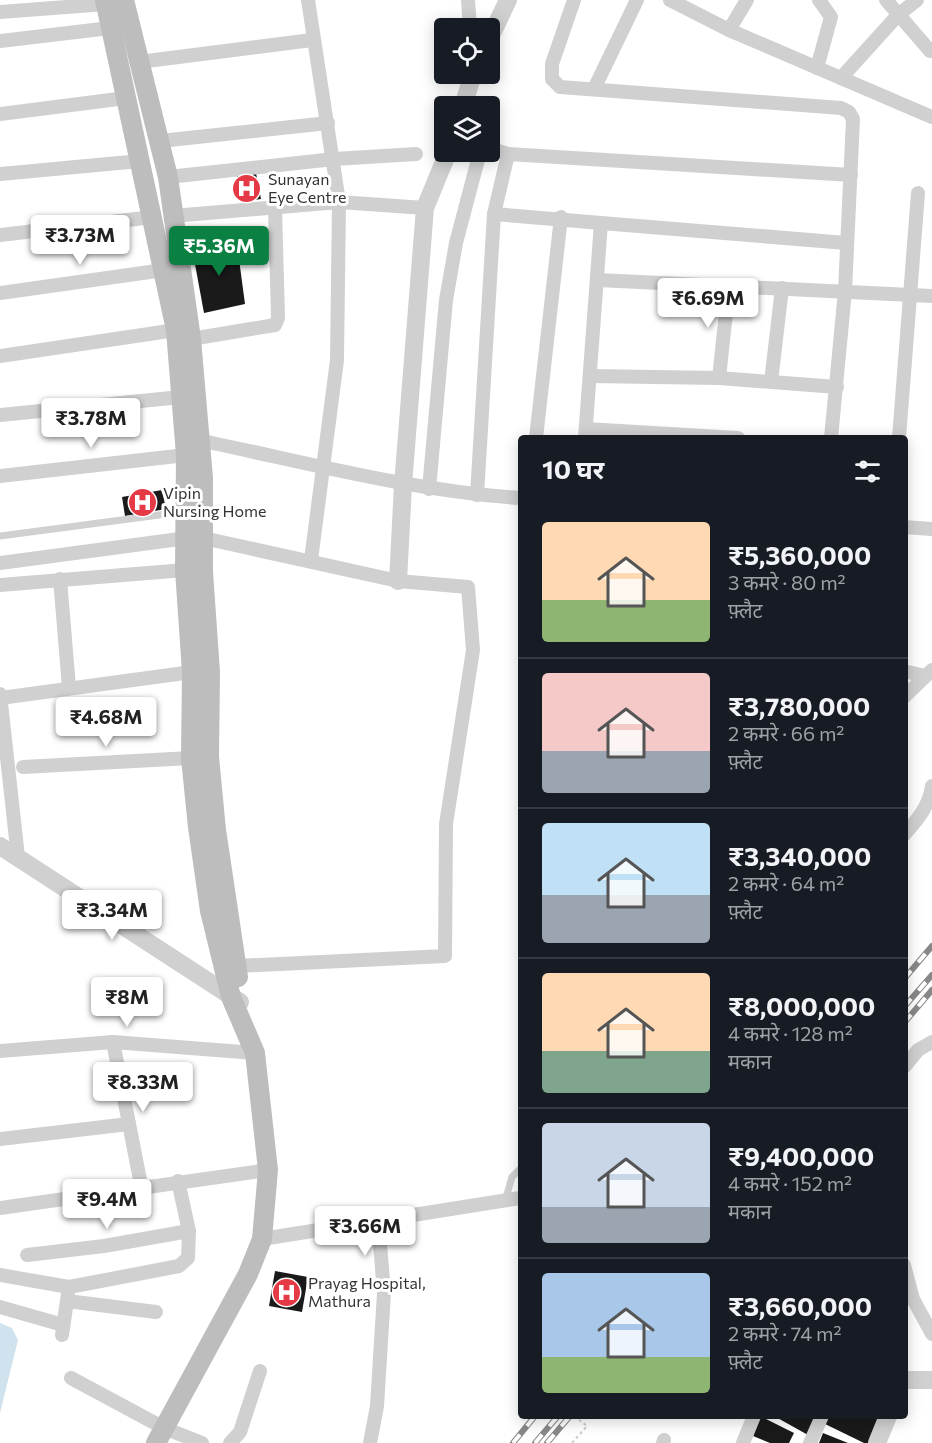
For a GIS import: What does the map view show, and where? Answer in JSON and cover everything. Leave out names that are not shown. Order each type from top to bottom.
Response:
[{"type":"main road","points":[[114,1],[110,28],[140,160],[162,216],[183,335],[192,447],[185,512],[195,538],[210,672],[209,757],[216,830],[236,966],[237,1000]]},
{"type":"main road","points":[[114,1],[139,62],[168,177],[162,216],[164,270],[183,335],[181,397],[192,447],[203,478],[195,538],[185,570],[192,672],[191,758],[210,911],[246,1031],[255,1053],[268,1170],[262,1239],[231,1308],[160,1436]]},
{"type":"street","points":[[308,0],[312,39],[334,159],[339,202],[337,360],[311,560]]},
{"type":"street","points":[[468,0],[469,18]]},
{"type":"street","points":[[499,18],[508,0]]},
{"type":"street","points":[[574,0],[552,64],[552,79],[560,87],[841,108],[849,112],[853,118],[845,291],[831,435]]},
{"type":"street","points":[[594,89],[637,0]]},
{"type":"street","points":[[670,0],[729,30],[932,117]]},
{"type":"street","points":[[729,30],[747,0]]},
{"type":"street","points":[[817,68],[831,17],[819,0]]},
{"type":"street","points":[[886,0],[930,51]]},
{"type":"street","points":[[841,78],[898,15],[917,0]]},
{"type":"street","points":[[0,12],[114,1]]},
{"type":"street","points":[[0,40],[110,28]]},
{"type":"street","points":[[139,62],[312,39]]},
{"type":"street","points":[[0,114],[126,98]]},
{"type":"street","points":[[160,141],[328,123]]},
{"type":"street","points":[[500,151],[508,154],[851,175]]},
{"type":"street","points":[[168,177],[334,159],[416,154]]},
{"type":"street","points":[[477,495],[494,214],[508,154]]},
{"type":"street","points":[[0,174],[140,160]]},
{"type":"street","points":[[399,581],[403,485],[425,208],[444,162]]},
{"type":"street","points":[[429,489],[446,300],[456,243],[477,162]]},
{"type":"street","points":[[899,435],[918,193]]},
{"type":"street","points":[[0,235],[162,216],[339,202],[425,208]]},
{"type":"street","points":[[0,356],[275,325],[278,318],[275,207]]},
{"type":"street","points":[[494,214],[561,217],[601,223],[846,243]]},
{"type":"street","points":[[536,435],[561,217]]},
{"type":"street","points":[[601,223],[585,433],[646,435]]},
{"type":"street","points":[[0,293],[164,270]]},
{"type":"street","points":[[598,280],[932,296]]},
{"type":"street","points":[[719,378],[729,285]]},
{"type":"street","points":[[771,382],[782,288]]},
{"type":"street","points":[[590,376],[719,378],[837,387]]},
{"type":"street","points":[[0,415],[181,397]]},
{"type":"street","points":[[0,476],[192,447],[322,466],[403,485],[518,498]]},
{"type":"street","points":[[908,527],[932,529]]},
{"type":"street","points":[[0,563],[195,538],[311,560],[399,581],[468,587],[473,650],[446,824],[445,956],[236,966]]},
{"type":"street","points":[[0,585],[185,570]]},
{"type":"street","points":[[60,579],[69,687]]},
{"type":"street","points":[[908,671],[928,673]]},
{"type":"street","points":[[18,857],[0,697],[192,672]]},
{"type":"street","points":[[908,693],[928,673]]},
{"type":"street","points":[[23,767],[191,758]]},
{"type":"street","points":[[908,830],[921,815],[930,798],[932,786]]},
{"type":"street","points":[[0,846],[237,1000]]},
{"type":"street","points":[[0,1051],[113,1042],[255,1053]]},
{"type":"street","points":[[113,1042],[142,1190]]},
{"type":"street","points":[[908,1062],[918,1050],[932,1042]]},
{"type":"street","points":[[0,1139],[129,1124]]},
{"type":"street","points":[[0,1208],[142,1190],[178,1181],[268,1170]]},
{"type":"street","points":[[68,1294],[184,1264],[188,1258],[189,1231],[178,1181]]},
{"type":"street","points":[[262,1239],[518,1198]]},
{"type":"street","points":[[370,1443],[377,1406],[384,1293],[378,1219]]},
{"type":"street","points":[[27,1255],[105,1246],[189,1231]]},
{"type":"street","points":[[0,1275],[68,1294],[156,1312]]},
{"type":"street","points":[[908,1280],[913,1299],[932,1334]]},
{"type":"street","points":[[0,1306],[63,1330],[68,1294]]},
{"type":"street","points":[[230,1443],[240,1432],[260,1371]]},
{"type":"street","points":[[71,1378],[160,1436],[202,1443]]},
{"type":"street","points":[[908,1380],[932,1380]]},
{"type":"street","points":[[743,1443],[753,1419]]},
{"type":"street","points":[[810,1443],[821,1419]]},
{"type":"street","points":[[877,1443],[887,1419]]},
{"type":"lane","points":[[0,536],[185,512]]},
{"type":"lane","points":[[505,1201],[512,1177],[518,1171]]},
{"type":"path","points":[[572,1443],[587,1426],[578,1419]]},
{"type":"water","points":[[0,1323],[12,1328],[18,1340],[0,1413]]},
{"type":"building","points":[[255,168],[261,199],[242,202],[236,171]]},
{"type":"building","points":[[237,244],[245,304],[204,313],[192,248]]},
{"type":"building","points":[[162,490],[166,509],[125,516],[122,497]]},
{"type":"building","points":[[275,1271],[308,1277],[302,1312],[269,1306]]},
{"type":"building","points":[[759,1419],[766,1419],[794,1433],[789,1443],[770,1443],[753,1436]]},
{"type":"building","points":[[779,1419],[815,1419],[808,1435]]},
{"type":"building","points":[[825,1419],[879,1420],[869,1443],[864,1443],[823,1423]]},
{"type":"building","points":[[823,1433],[848,1443],[819,1443]]},
{"type":"railway","points":[[908,974],[932,946]]},
{"type":"railway","points":[[908,1002],[932,975]]},
{"type":"railway","points":[[908,1018],[932,990]]},
{"type":"railway","points":[[513,1443],[533,1419]]},
{"type":"railway","points":[[535,1443],[555,1419]]},
{"type":"railway","points":[[547,1443],[567,1419]]},
{"type":"place","name":"Sunayan Eye Centre","points":[[247,188]]},
{"type":"place","name":"Vipin Nursing Home","points":[[142,502]]},
{"type":"place","name":"Prayag Hospital, Mathura","points":[[287,1292]]}]
